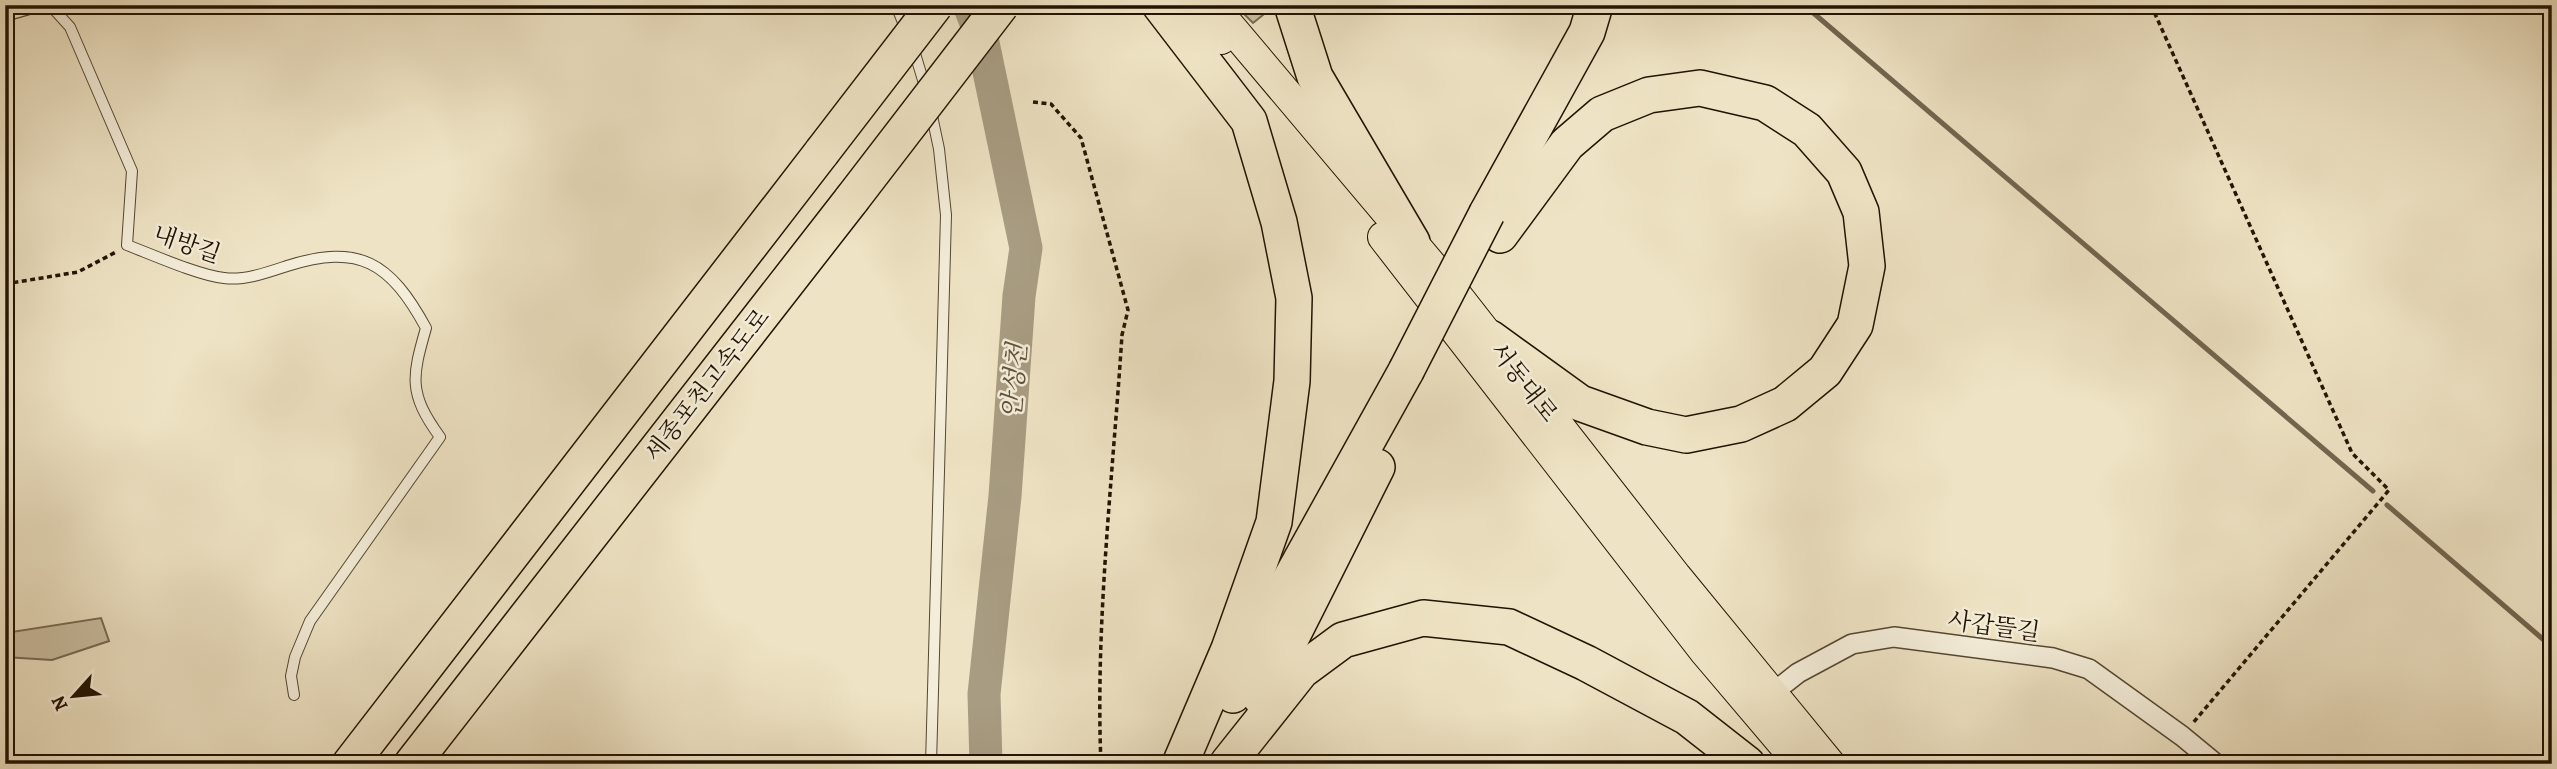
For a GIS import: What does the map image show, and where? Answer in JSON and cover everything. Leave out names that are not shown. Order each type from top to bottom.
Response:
[{"type":"highway","name":"세종포천고속도로","points":[[349,764],[935,5]]},
{"type":"highway","name":"세종포천고속도로","points":[[412,764],[1001,5]]},
{"type":"highway","points":[[1160,5],[1249,121],[1279,222],[1294,298],[1292,381],[1274,522],[1230,649],[1180,764]]},
{"type":"highway","points":[[1292,5],[1315,77],[1412,242]]},
{"type":"highway","points":[[1199,764],[1292,578],[1411,377],[1494,224],[1587,32],[1595,5]]},
{"type":"highway","points":[[1490,338],[1580,404],[1647,428],[1686,435],[1741,424],[1786,404],[1825,370],[1854,325],[1867,265],[1861,212],[1844,172],[1807,130],[1765,103],[1700,89],[1649,95],[1602,114],[1567,144],[1494,224]]},
{"type":"highway","points":[[1228,764],[1354,517],[1411,377]]},
{"type":"highway","points":[[1228,764],[1301,671],[1343,640],[1423,618],[1509,627],[1586,663],[1686,717],[1747,764]]},
{"type":"main road","name":"서동대로","points":[[1186,5],[1232,50],[1347,191],[1705,652],[1763,701],[1830,764]]},
{"type":"main road","name":"서동대로","points":[[1212,5],[1490,338],[1763,701],[1800,764]]},
{"type":"street","points":[[5,11],[26,5]]},
{"type":"street","name":"사갑뜰길","points":[[1763,701],[1798,673],[1852,644],[1894,637],[2053,658],[2089,670],[2182,736],[2216,764]]},
{"type":"lane","name":"내방길","points":[[50,5],[69,27],[132,171],[127,245],[225,278],[265,273],[321,255],[366,260],[394,280],[426,328],[413,374],[422,412],[440,437],[310,621],[295,657],[291,676],[294,695]]},
{"type":"lane","points":[[895,5],[928,94],[939,149],[946,215],[931,764]]},
{"type":"path","points":[[2151,5],[2352,453],[2389,490],[2182,736]]},
{"type":"path","points":[[1033,102],[1051,104],[1081,138],[1128,310],[1122,335],[1109,534],[1099,711],[1101,764]]},
{"type":"path","points":[[5,284],[78,272],[127,245]]},
{"type":"shaded area","points":[[1235,5],[1271,5],[1273,7],[1253,23]]},
{"type":"shaded area","points":[[101,618],[109,641],[52,660],[5,657],[5,633]]},
{"type":"waterway","name":"안성천","points":[[969,5],[982,38],[1026,248],[1019,296],[1005,496],[984,694],[986,764]]},
{"type":"waterway","points":[[1804,5],[2373,491]]},
{"type":"waterway","points":[[2387,505],[2552,647]]}]
